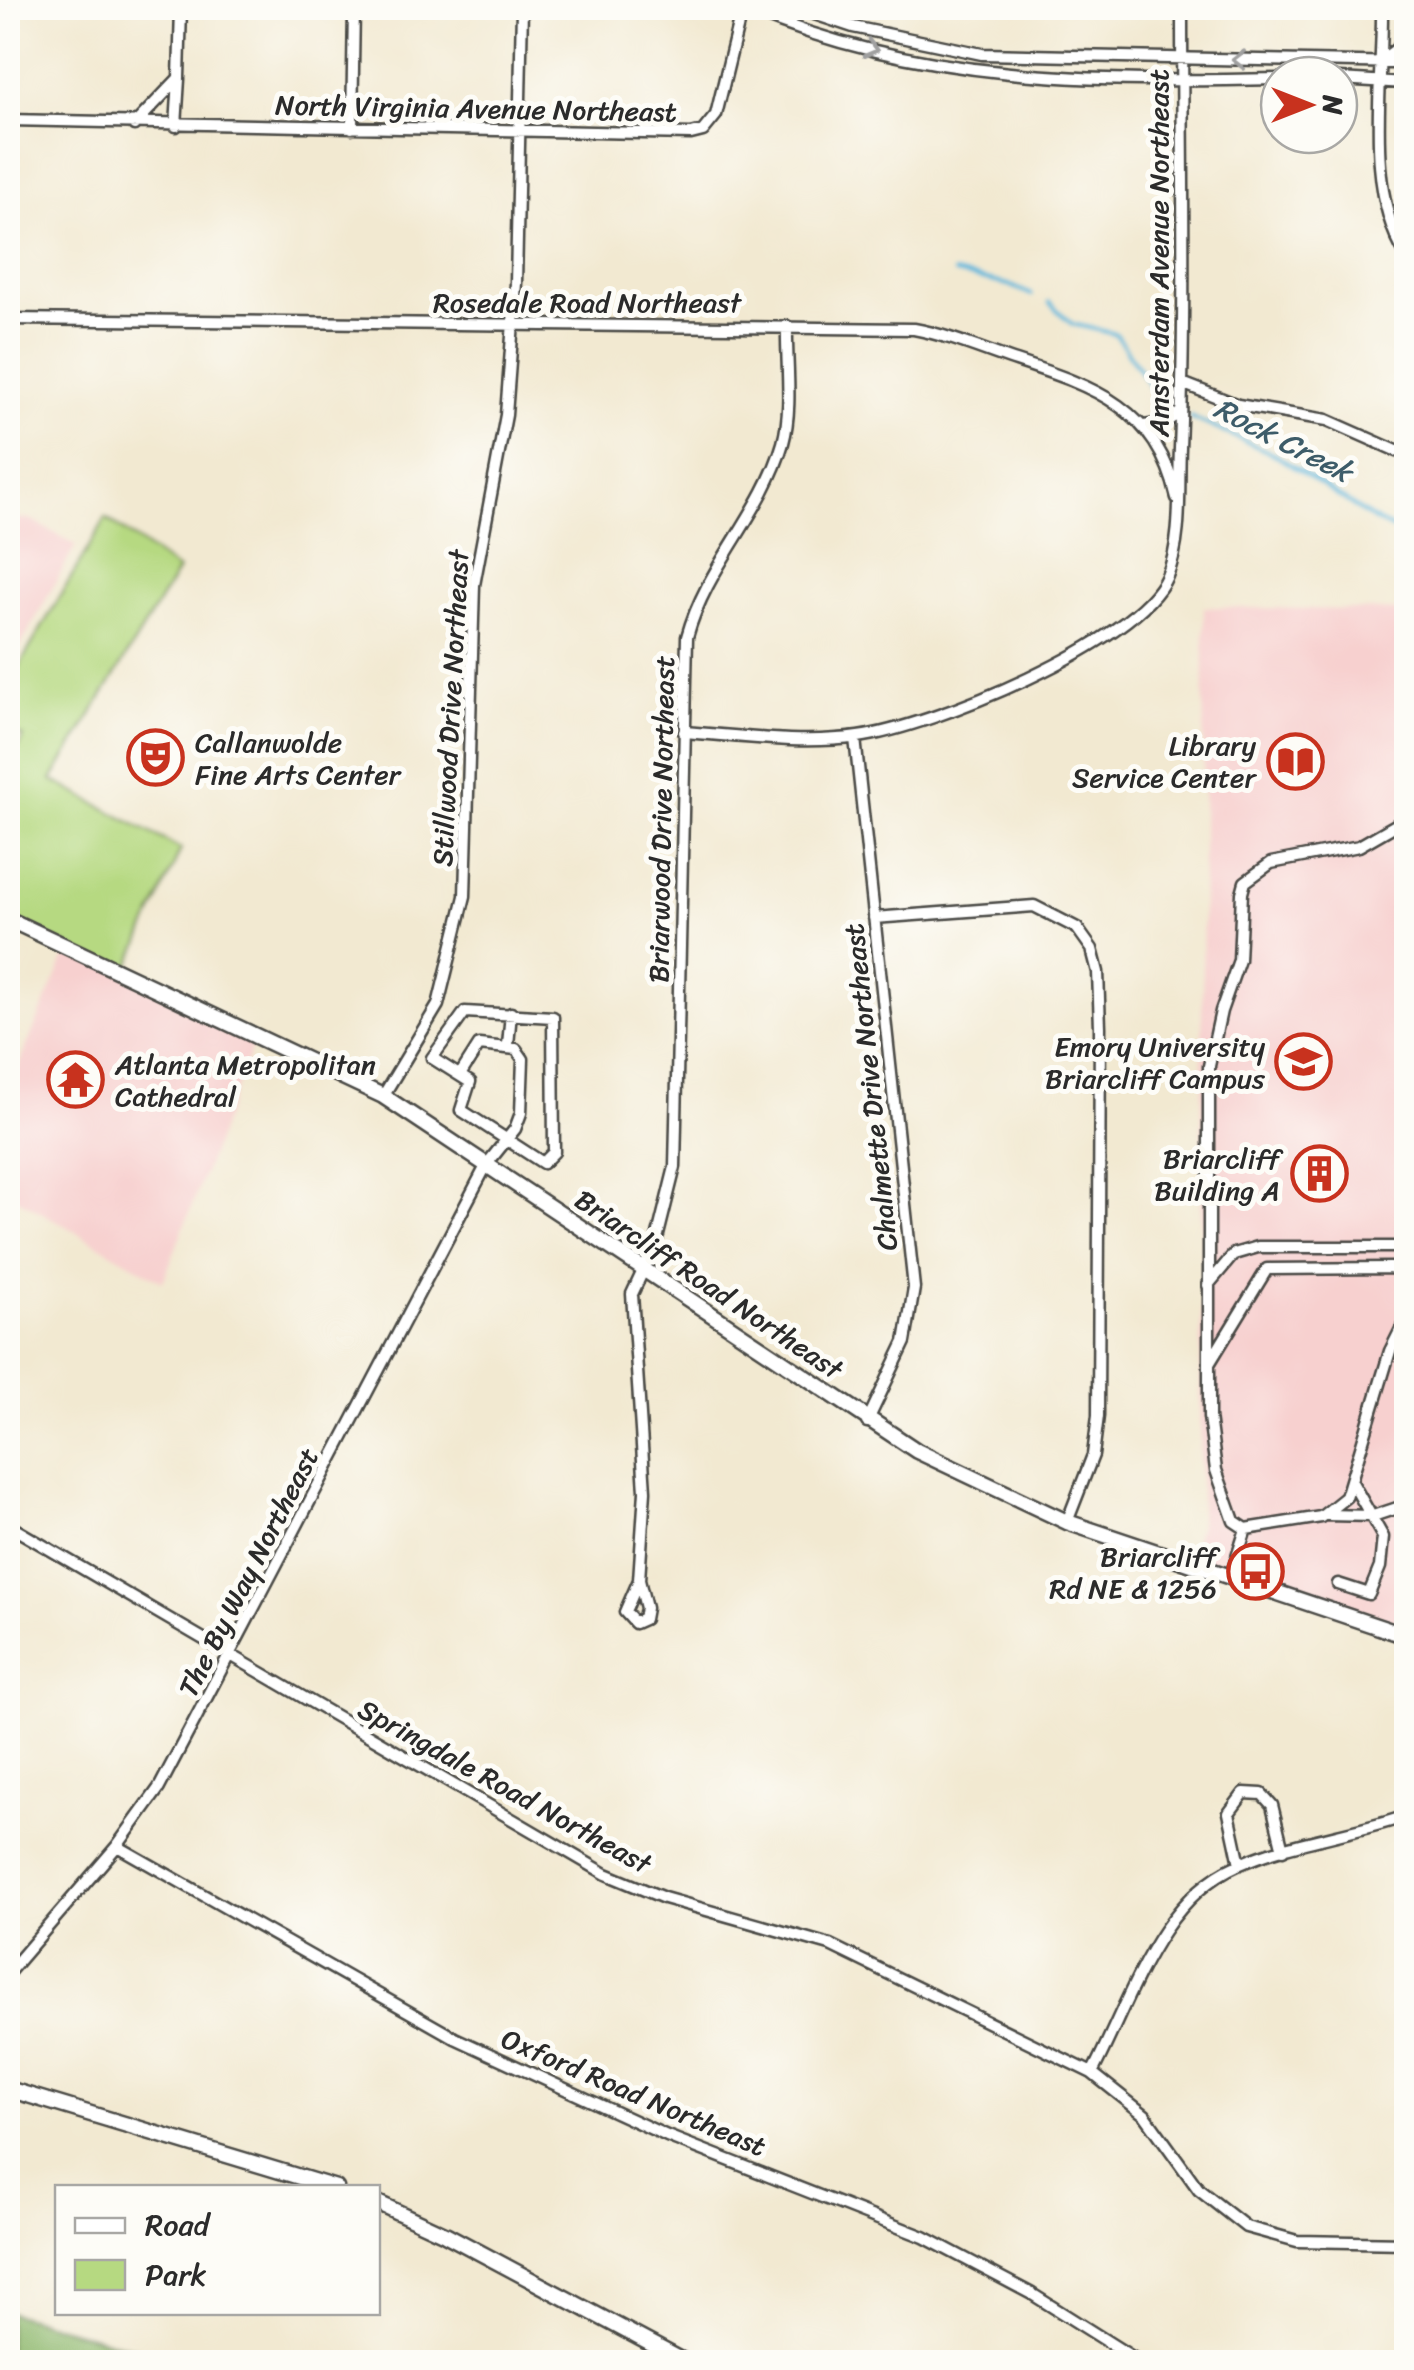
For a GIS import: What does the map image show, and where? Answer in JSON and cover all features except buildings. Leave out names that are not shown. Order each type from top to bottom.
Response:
[{"type":"main road","name":"Briarcliff Road Northeast","points":[[8,919],[383,1096],[867,1422],[917,1451],[1067,1522],[1406,1636]]},
{"type":"main road","points":[[8,2089],[326,2185]]},
{"type":"main road","points":[[380,2204],[432,2227],[685,2362]]},
{"type":"street","points":[[8,90],[9,8]]},
{"type":"street","points":[[176,126],[181,8]]},
{"type":"street","points":[[352,128],[354,8]]},
{"type":"street","name":"Stillwood Drive Northeast","points":[[383,1096],[428,1026],[447,979],[465,896],[474,585],[506,415],[522,131],[522,8]]},
{"type":"street","points":[[744,8],[916,61],[1020,75],[1259,79]]},
{"type":"street","name":"North Virginia Avenue Northeast","points":[[8,120],[176,126],[703,131],[716,114],[744,8]]},
{"type":"street","points":[[796,8],[920,44],[1006,56],[1406,63]]},
{"type":"street","name":"Amsterdam Avenue Northeast","points":[[684,732],[855,738],[966,706],[1128,622],[1152,600],[1169,571],[1177,498],[1182,383],[1182,8]]},
{"type":"street","points":[[1382,8],[1381,180],[1386,215],[1406,256]]},
{"type":"street","points":[[1383,60],[1406,42]]},
{"type":"street","points":[[916,61],[920,44]]},
{"type":"street","points":[[134,125],[179,78]]},
{"type":"street","points":[[1359,80],[1406,84]]},
{"type":"street","name":"Rosedale Road Northeast","points":[[8,319],[906,328],[932,333],[1103,394],[1144,426],[1168,464],[1177,498]]},
{"type":"street","name":"Briarwood Drive Northeast","points":[[639,1580],[645,1491],[632,1294],[645,1272],[670,1200],[676,1167],[686,651],[694,613],[767,484],[783,443],[787,326]]},
{"type":"street","points":[[1182,383],[1238,405],[1327,420],[1406,456]]},
{"type":"street","points":[[1144,426],[1164,423],[1181,412]]},
{"type":"street","name":"Chalmette Drive Northeast","points":[[855,738],[914,1288],[905,1342],[867,1422]]},
{"type":"street","points":[[1406,820],[1358,846],[1271,863],[1245,882],[1239,960],[1221,1011],[1209,1066],[1208,1285],[1213,1456],[1234,1522],[1246,1529],[1326,1514],[1373,1516],[1406,1505]]},
{"type":"street","points":[[874,918],[1034,906],[1077,928],[1094,956],[1100,1026],[1098,1416],[1092,1455],[1067,1522]]},
{"type":"street","points":[[465,1012],[511,1012],[547,1014],[556,1024],[554,1152],[543,1162],[505,1142],[461,1110],[470,1082],[432,1058],[465,1012]]},
{"type":"street","points":[[460,1075],[480,1045],[508,1046],[511,1012]]},
{"type":"street","points":[[428,1026],[446,1035]]},
{"type":"street","name":"The By Way Northeast","points":[[8,1973],[117,1846],[176,1760],[487,1164],[518,1123],[524,1096],[523,1059],[508,1046]]},
{"type":"street","points":[[1208,1285],[1234,1254],[1258,1248],[1406,1248]]},
{"type":"street","points":[[1209,1365],[1268,1269],[1391,1268],[1406,1272]]},
{"type":"street","points":[[1326,1514],[1339,1505],[1353,1484],[1371,1409],[1390,1351],[1406,1319]]},
{"type":"street","points":[[1338,1584],[1363,1594],[1374,1587],[1383,1537],[1353,1484]]},
{"type":"street","name":"Springdale Road Northeast","points":[[8,1525],[606,1874],[664,1898],[830,1945],[1092,2073],[1145,2115],[1199,2190],[1246,2227],[1297,2241],[1406,2243]]},
{"type":"street","points":[[1230,1578],[1246,1529]]},
{"type":"street","points":[[1240,1864],[1228,1813],[1236,1798],[1244,1793],[1262,1794],[1272,1805],[1283,1850]]},
{"type":"street","points":[[1092,2073],[1172,1920],[1194,1894],[1240,1864],[1406,1816]]},
{"type":"street","name":"Oxford Road Northeast","points":[[117,1846],[455,2038],[667,2136],[924,2237],[998,2274],[1140,2362]]},
{"type":"shaded area","points":[[8,518],[29,519],[76,545],[8,669]]},
{"type":"shaded area","name":"Emory University Briarcliff Campus","points":[[1204,607],[1406,611],[1406,1625],[1188,1558],[1200,1525]]},
{"type":"shaded area","points":[[69,948],[256,1036],[163,1282],[8,1193],[8,1089]]},
{"type":"green space","points":[[106,518],[178,570],[52,780],[181,849],[126,974],[8,919],[8,767],[23,737],[8,728],[8,685]]},
{"type":"green space","points":[[8,2312],[181,2362],[8,2362]]},
{"type":"waterway","name":"Rock Creek","points":[[955,273],[1009,285],[1032,295]]},
{"type":"waterway","name":"Rock Creek","points":[[1049,302],[1072,324],[1116,334],[1163,406],[1173,410]]},
{"type":"waterway","name":"Rock Creek","points":[[1190,417],[1274,454],[1376,521],[1406,534]]},
{"type":"place","name":"Callanwolde Fine Arts Center","points":[[156,758]]},
{"type":"place","name":"Library Service Center","points":[[1295,761]]},
{"type":"place","name":"Emory University Briarcliff Campus","points":[[1304,1062]]},
{"type":"place","name":"Atlanta Metropolitan Cathedral","points":[[76,1080]]},
{"type":"place","name":"Briarcliff Building A","points":[[1319,1174]]},
{"type":"place","name":"Briarcliff Rd NE & 1256","points":[[1256,1572]]}]
